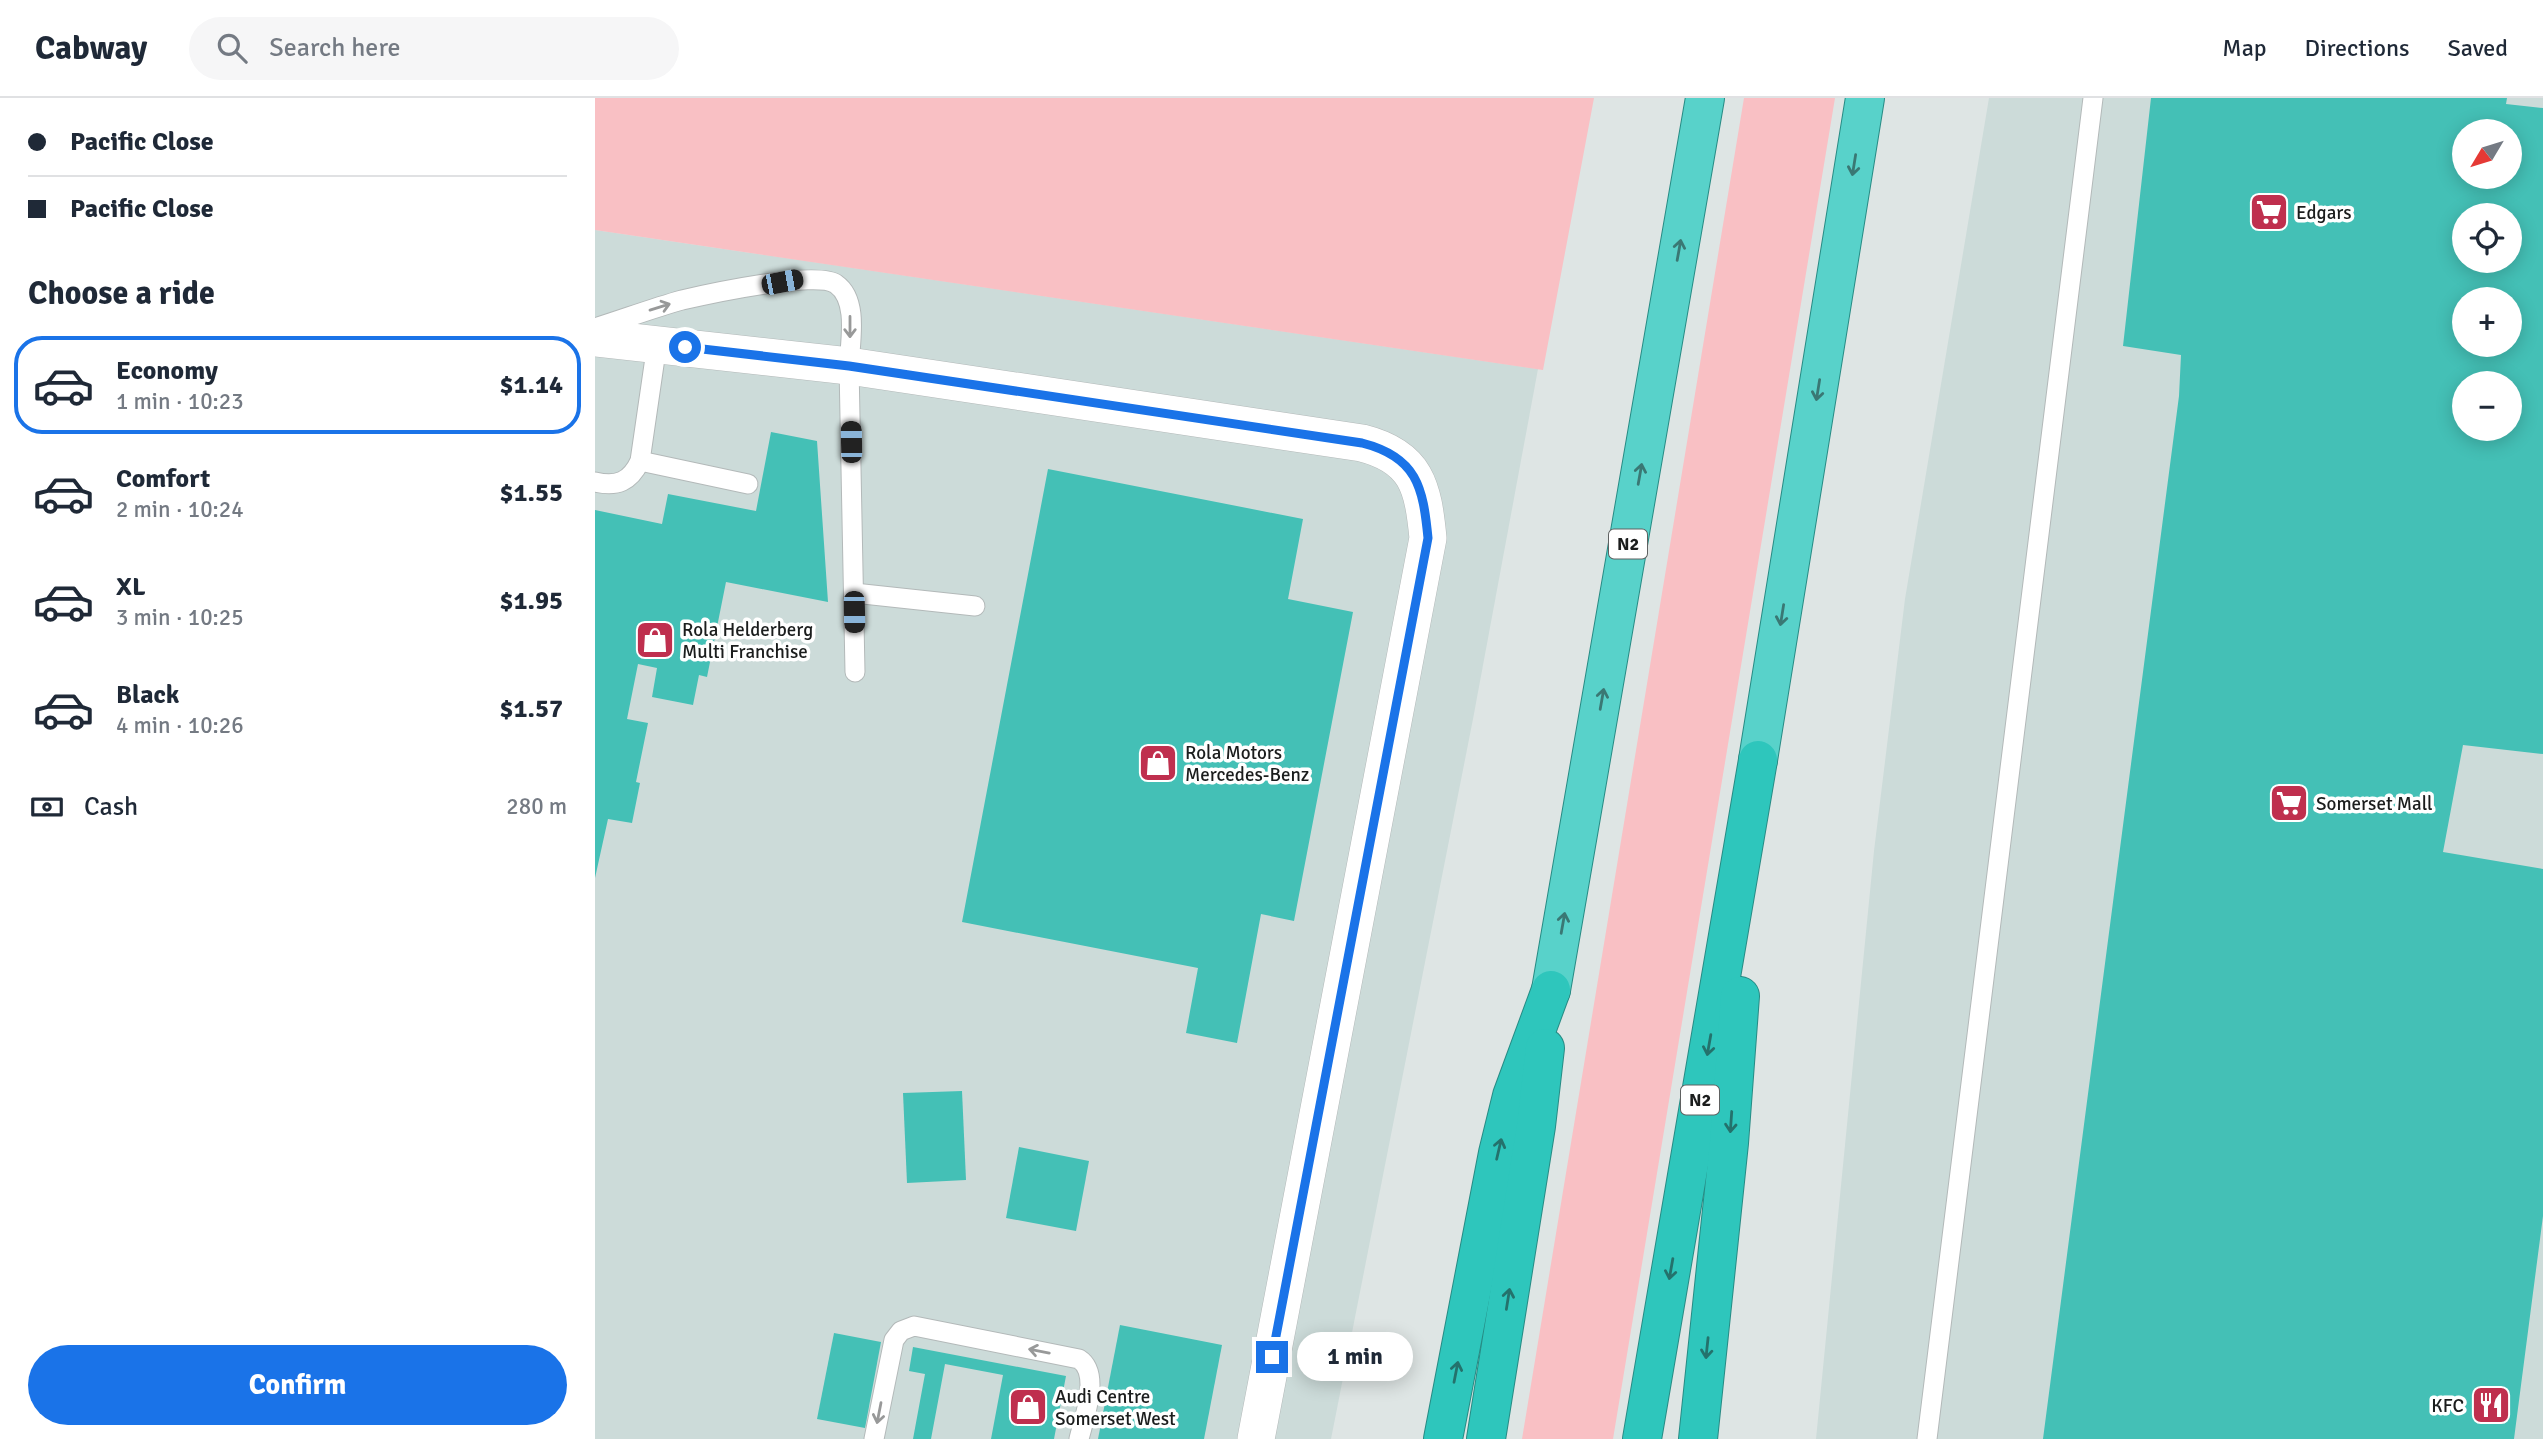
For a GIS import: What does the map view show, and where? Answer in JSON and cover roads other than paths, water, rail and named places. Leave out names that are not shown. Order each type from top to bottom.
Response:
[{"type":"highway","name":"N2","points":[[1486,1439],[1537,1126],[1551,990],[1705,98]]},
{"type":"highway","name":"N2","points":[[1643,1439],[1758,761],[1865,98]]},
{"type":"highway","points":[[1698,1439],[1729,1143],[1758,761]]},
{"type":"highway","points":[[1443,1439],[1498,1153],[1512,1096],[1551,990]]},
{"type":"street","points":[[595,338],[849,366],[1362,443],[1384,449],[1402,461],[1416,481],[1425,505],[1428,538],[1256,1439]]},
{"type":"lane","points":[[1927,1439],[2093,98]]},
{"type":"lane","points":[[595,328],[683,300],[802,278],[834,282],[848,298],[855,672]]},
{"type":"lane","points":[[595,482],[619,484],[635,471],[640,461],[657,344]]},
{"type":"lane","points":[[640,461],[748,484]]},
{"type":"lane","points":[[854,593],[975,606]]},
{"type":"lane","points":[[874,1439],[894,1340],[907,1328],[914,1326],[1079,1359],[1088,1366],[1091,1381],[1079,1439]]},
{"type":"place","name":"Edgars","points":[[2269,212]]},
{"type":"place","name":"Rola Helderberg Multi Franchise","points":[[655,640]]},
{"type":"place","name":"Rola Motors Mercedes-Benz","points":[[1158,763]]},
{"type":"place","name":"Somerset Mall","points":[[2289,803]]},
{"type":"place","name":"KFC","points":[[2491,1405]]},
{"type":"place","name":"Audi Centre Somerset West","points":[[1028,1407]]}]
